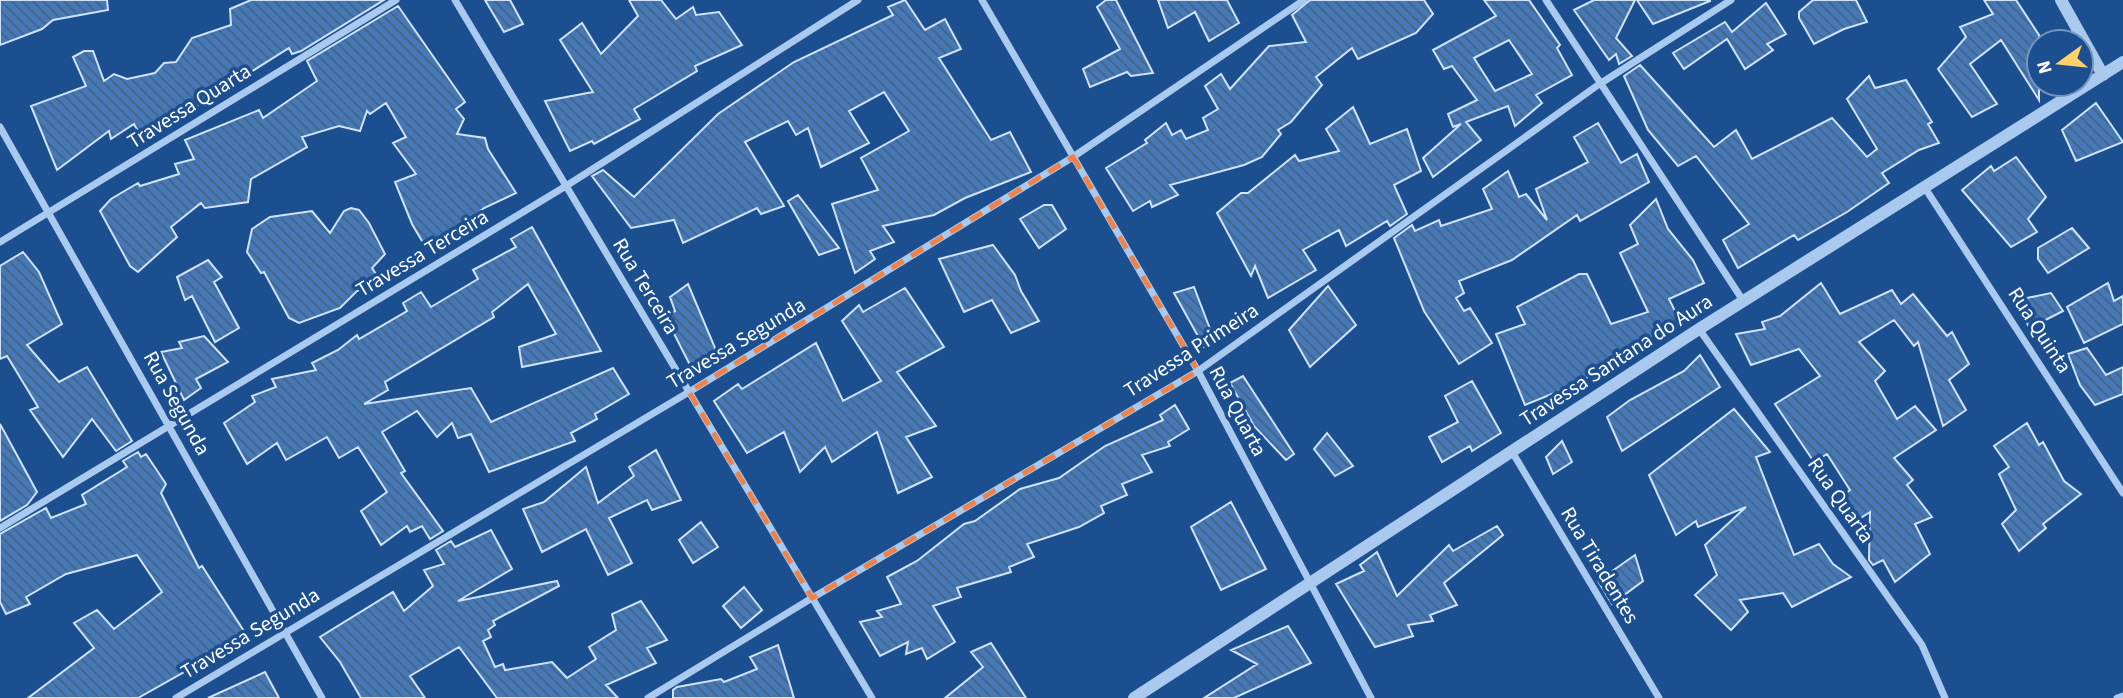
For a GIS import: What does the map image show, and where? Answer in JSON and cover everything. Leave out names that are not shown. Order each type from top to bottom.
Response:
[{"type":"street","name":"Travessa Quarta","points":[[0,243],[396,0]]},
{"type":"street","name":"Rua Terceira","points":[[455,0],[872,698]]},
{"type":"street","name":"Travessa Terceira","points":[[0,527],[566,186],[858,0]]},
{"type":"street","name":"Rua Quarta","points":[[982,0],[1198,371],[1371,698]]},
{"type":"street","name":"Travessa Segunda","points":[[176,698],[690,392],[1073,157],[1304,0]]},
{"type":"street","points":[[1545,0],[1598,85],[1744,302]]},
{"type":"street","name":"Travessa Primeira","points":[[648,698],[812,598],[1198,371],[1598,85],[1731,0]]},
{"type":"street","points":[[2061,0],[2103,75]]},
{"type":"street","name":"Travessa Santana do Aura","points":[[1135,698],[1511,450],[2123,62]]},
{"type":"street","name":"Rua Segunda","points":[[0,127],[171,425],[322,698]]},
{"type":"street","name":"Rua Quinta","points":[[1925,188],[2123,493]]},
{"type":"street","name":"Rua Quarta","points":[[1699,329],[1922,645],[1945,698]]},
{"type":"street","name":"Rua Tiradentes","points":[[1511,450],[1658,698]]},
{"type":"street","points":[[2117,698],[2123,695]]},
{"type":"highlighted area","points":[[1073,157],[1198,371],[812,598],[689,392]]},
{"type":"building","points":[[0,0],[107,0],[108,10],[53,20],[42,29],[0,45]]},
{"type":"building","points":[[251,0],[384,0],[301,51],[292,54],[289,48],[176,119],[174,114],[157,130],[140,135],[134,124],[111,139],[109,131],[57,170],[31,106],[86,86],[73,57],[84,51],[93,51],[104,81],[114,74],[127,79],[155,73],[164,63],[176,62],[192,38],[231,25],[230,9]]},
{"type":"building","points":[[485,0],[510,0],[523,24],[504,32]]},
{"type":"building","points":[[629,0],[661,0],[676,19],[693,7],[696,15],[719,12],[742,45],[695,66],[697,71],[634,109],[640,119],[594,144],[592,141],[570,151],[545,101],[593,92],[560,40],[582,23],[601,54],[638,16]]},
{"type":"building","points":[[905,0],[925,30],[945,19],[961,49],[939,58],[991,140],[1010,132],[1031,172],[965,198],[934,215],[883,226],[894,242],[870,251],[875,259],[855,273],[832,204],[878,190],[861,158],[909,131],[884,92],[849,111],[869,143],[821,167],[808,128],[796,135],[788,121],[745,142],[784,206],[761,214],[757,208],[683,243],[674,220],[631,228],[592,176],[603,170],[634,197],[718,114],[794,62],[893,15],[888,7]]},
{"type":"building","points":[[1106,0],[1116,0],[1153,73],[1131,76],[1127,72],[1090,87],[1083,69],[1120,49],[1097,7]]},
{"type":"building","points":[[1158,0],[1227,0],[1239,23],[1209,41],[1195,12],[1168,28]]},
{"type":"building","points":[[1310,0],[1424,0],[1433,14],[1416,33],[1358,59],[1352,48],[1316,77],[1322,85],[1291,122],[1278,130],[1281,134],[1262,157],[1244,165],[1170,185],[1178,195],[1152,207],[1150,201],[1133,211],[1106,168],[1147,143],[1145,140],[1166,123],[1172,135],[1181,130],[1186,139],[1208,130],[1203,118],[1218,109],[1205,86],[1221,74],[1230,89],[1269,46],[1306,42],[1292,15]]},
{"type":"building","points":[[1484,0],[1529,0],[1560,45],[1557,48],[1572,75],[1536,95],[1542,103],[1515,126],[1508,106],[1466,122],[1481,140],[1433,177],[1423,158],[1461,124],[1453,127],[1448,114],[1477,100],[1452,66],[1444,69],[1433,50],[1496,16]],"holes":[[[1509,40],[1532,74],[1495,91],[1474,58]]]},
{"type":"building","points":[[1594,0],[1635,0],[1616,38],[1632,56],[1619,64],[1616,54],[1609,60],[1574,10]]},
{"type":"building","points":[[1637,0],[1710,0],[1710,1],[1653,24]]},
{"type":"building","points":[[1813,0],[1856,0],[1867,22],[1844,29],[1814,44],[1799,18],[1799,12]]},
{"type":"building","points":[[1984,0],[2016,0],[2034,28],[2025,28],[2025,78],[2001,40],[1970,64],[1997,104],[1972,117],[1938,69],[1966,37],[1960,27],[1993,14]]},
{"type":"building","points":[[1766,3],[1786,34],[1767,44],[1773,50],[1745,69],[1727,39],[1684,69],[1673,53],[1725,22],[1732,32]]},
{"type":"building","points":[[398,6],[465,102],[456,109],[464,119],[457,134],[485,138],[488,149],[516,193],[484,208],[449,236],[425,246],[412,224],[395,182],[416,174],[393,143],[406,137],[386,103],[370,114],[367,111],[360,131],[339,126],[302,137],[307,147],[251,179],[248,202],[205,208],[201,203],[171,227],[177,237],[138,272],[130,266],[100,211],[111,199],[138,183],[140,186],[179,174],[175,164],[194,159],[185,140],[259,110],[263,118],[317,81],[307,61]]},
{"type":"building","points":[[1640,65],[1714,147],[1736,130],[1752,159],[1832,118],[1867,157],[1877,149],[1847,99],[1869,76],[1875,88],[1906,80],[1932,122],[1928,124],[1939,143],[1919,150],[1882,173],[1889,183],[1847,212],[1798,240],[1794,235],[1738,268],[1723,240],[1749,224],[1696,156],[1678,166],[1648,130],[1624,76]]},
{"type":"building","points":[[2096,103],[2123,142],[2076,161],[2062,130]]},
{"type":"building","points":[[1353,107],[1370,144],[1407,129],[1421,171],[1394,185],[1407,214],[1390,226],[1387,221],[1346,246],[1339,230],[1303,250],[1316,270],[1268,298],[1255,266],[1251,276],[1217,213],[1241,193],[1248,193],[1295,155],[1299,161],[1339,151],[1326,129]]},
{"type":"building","points":[[1598,123],[1621,163],[1637,154],[1649,182],[1580,221],[1577,215],[1512,260],[1459,281],[1464,293],[1456,298],[1464,311],[1470,308],[1492,343],[1459,364],[1424,311],[1394,238],[1412,225],[1415,231],[1439,220],[1441,226],[1492,209],[1483,189],[1508,171],[1519,197],[1526,194],[1547,220],[1536,189],[1588,162],[1574,137]]},
{"type":"building","points":[[2016,157],[2046,197],[2028,219],[2037,232],[2011,247],[1962,190],[1991,166],[1994,171]]},
{"type":"building","points":[[798,195],[839,248],[819,255],[788,201]]},
{"type":"building","points":[[1656,199],[1668,229],[1693,260],[1704,283],[1669,299],[1681,323],[1637,343],[1579,383],[1525,405],[1496,334],[1525,324],[1517,307],[1579,274],[1587,274],[1611,324],[1648,312],[1620,253],[1638,244],[1630,225]]},
{"type":"building","points":[[1044,205],[1052,205],[1066,229],[1039,248],[1020,219]]},
{"type":"building","points":[[351,208],[359,210],[369,223],[385,254],[372,268],[378,277],[372,286],[357,291],[340,308],[299,323],[289,318],[264,272],[261,273],[247,252],[252,229],[270,217],[312,211],[330,233],[344,211]]},
{"type":"building","points":[[532,227],[601,351],[522,367],[519,347],[556,334],[528,284],[492,312],[494,317],[385,382],[388,390],[364,404],[471,388],[491,422],[613,368],[629,394],[595,414],[597,419],[571,433],[575,441],[489,472],[471,434],[458,438],[452,423],[437,437],[417,411],[382,432],[405,471],[401,473],[443,531],[430,539],[422,526],[410,532],[407,526],[381,545],[361,511],[387,492],[358,447],[339,458],[327,437],[286,460],[277,443],[247,464],[224,423],[255,402],[252,396],[276,387],[272,379],[316,370],[312,363],[338,350],[357,335],[359,339],[407,311],[403,303],[421,292],[431,307],[478,279],[473,270],[516,247],[511,239]]},
{"type":"building","points":[[2072,228],[2089,248],[2048,273],[2038,259],[2038,248]]},
{"type":"building","points":[[993,245],[1015,275],[1039,321],[1011,333],[992,300],[964,312],[939,259]]},
{"type":"building","points":[[23,252],[39,272],[62,324],[27,345],[59,382],[87,367],[132,441],[116,451],[92,419],[63,457],[30,410],[38,407],[7,356],[0,359],[0,266]]},
{"type":"building","points":[[208,260],[222,277],[214,282],[239,328],[215,342],[192,296],[185,300],[177,277]]},
{"type":"building","points":[[1821,283],[1840,314],[1892,290],[1901,304],[1913,294],[1947,336],[1952,332],[1969,364],[1949,380],[1966,410],[1943,426],[1918,342],[1914,346],[1894,320],[1859,342],[1885,371],[1875,381],[1897,419],[1915,406],[1936,430],[1894,458],[1913,480],[1907,485],[1932,517],[1915,524],[1930,554],[1895,582],[1883,560],[1873,565],[1869,560],[1870,512],[1853,523],[1840,498],[1850,490],[1827,454],[1814,462],[1775,404],[1820,376],[1799,349],[1751,365],[1736,334],[1765,329],[1762,322],[1780,316]]},
{"type":"building","points":[[2108,283],[2114,301],[2123,296],[2123,324],[2084,343],[2067,307]]},
{"type":"building","points":[[688,284],[718,355],[692,369],[665,316],[675,311],[670,297]]},
{"type":"building","points":[[1328,286],[1356,325],[1310,367],[1289,330]]},
{"type":"building","points":[[1194,287],[1215,342],[1204,347],[1174,293]]},
{"type":"building","points":[[905,288],[944,347],[897,372],[936,426],[906,437],[932,477],[898,493],[877,432],[832,462],[825,447],[800,472],[784,432],[747,453],[714,401],[738,384],[742,389],[816,343],[843,401],[881,381],[842,321],[859,305],[863,312]]},
{"type":"building","points":[[2051,293],[2063,311],[2030,328],[2012,301]]},
{"type":"building","points":[[204,336],[228,362],[196,379],[201,388],[184,400],[161,352],[182,348],[179,342]]},
{"type":"building","points":[[2087,348],[2106,375],[2123,367],[2123,394],[2095,405],[2080,385],[2068,354]]},
{"type":"building","points":[[1700,355],[1720,387],[1622,451],[1607,417],[1630,400],[1684,371]]},
{"type":"building","points":[[1243,376],[1294,454],[1286,460],[1254,426],[1230,383]]},
{"type":"building","points":[[1472,381],[1501,433],[1472,451],[1470,446],[1442,462],[1429,437],[1458,422],[1445,396]]},
{"type":"building","points":[[1175,405],[1189,429],[1168,442],[1170,446],[1142,455],[1152,472],[1122,484],[1127,495],[1101,506],[1104,513],[1079,527],[1027,544],[1034,557],[1009,567],[1011,572],[957,588],[961,597],[933,606],[955,642],[927,659],[922,648],[906,654],[908,642],[880,656],[860,622],[882,617],[877,611],[901,604],[887,577],[917,561],[964,524],[975,521],[1020,489],[1059,478],[1105,446],[1163,420],[1160,415]]},
{"type":"building","points":[[1734,409],[1770,452],[1756,457],[1794,555],[1819,544],[1833,564],[1851,577],[1792,607],[1783,593],[1740,600],[1748,612],[1731,630],[1695,595],[1717,575],[1705,545],[1746,507],[1698,527],[1696,521],[1676,535],[1649,475]]},
{"type":"building","points":[[2027,423],[2039,445],[2043,442],[2064,481],[2081,494],[2043,524],[2046,528],[2019,551],[2002,524],[2016,510],[1999,474],[2009,467],[1994,446]]},
{"type":"building","points":[[0,424],[37,492],[27,505],[0,521]]},
{"type":"building","points":[[1327,433],[1353,466],[1335,476],[1314,449]]},
{"type":"building","points":[[1562,441],[1572,462],[1553,474],[1546,457]]},
{"type":"building","points":[[656,450],[681,500],[652,510],[647,500],[609,518],[632,563],[608,575],[586,529],[542,552],[523,509],[544,502],[586,467],[598,503],[634,476],[629,467]]},
{"type":"building","points":[[138,452],[141,457],[146,454],[166,484],[161,493],[199,568],[202,566],[249,639],[218,660],[216,655],[138,698],[28,698],[94,648],[74,623],[97,610],[114,629],[162,592],[137,555],[66,574],[26,597],[30,604],[6,614],[0,602],[0,534],[46,508],[51,518],[86,504],[82,495],[127,467],[123,461]]},
{"type":"building","points":[[1231,502],[1266,569],[1221,590],[1191,527]]},
{"type":"building","points":[[701,522],[718,547],[693,563],[679,540]]},
{"type":"building","points":[[1497,526],[1503,535],[1444,583],[1457,605],[1430,615],[1433,621],[1408,625],[1413,636],[1375,647],[1336,584],[1364,571],[1360,565],[1377,552],[1397,596],[1449,545],[1453,551]]},
{"type":"building","points":[[491,530],[512,569],[458,601],[557,581],[559,586],[493,621],[495,625],[488,630],[491,637],[483,641],[495,667],[503,664],[505,670],[552,662],[567,678],[596,659],[589,647],[616,630],[612,614],[641,601],[667,640],[647,648],[656,663],[606,685],[618,698],[497,698],[459,647],[410,676],[425,698],[361,698],[340,662],[320,637],[393,592],[404,611],[433,586],[424,570],[444,564],[436,550],[451,541],[455,547]]},
{"type":"building","points":[[1635,555],[1643,581],[1612,604],[1598,581]]},
{"type":"building","points":[[744,587],[762,610],[741,628],[723,606]]},
{"type":"building","points":[[1288,626],[1311,663],[1234,698],[1204,698],[1257,664],[1231,650]]},
{"type":"building","points":[[991,643],[1026,698],[945,698],[983,667],[971,652]]},
{"type":"building","points":[[778,645],[794,698],[673,698],[673,690],[677,687],[721,679],[724,682],[757,669],[750,657]]},
{"type":"building","points":[[265,672],[279,698],[208,698]]}]
